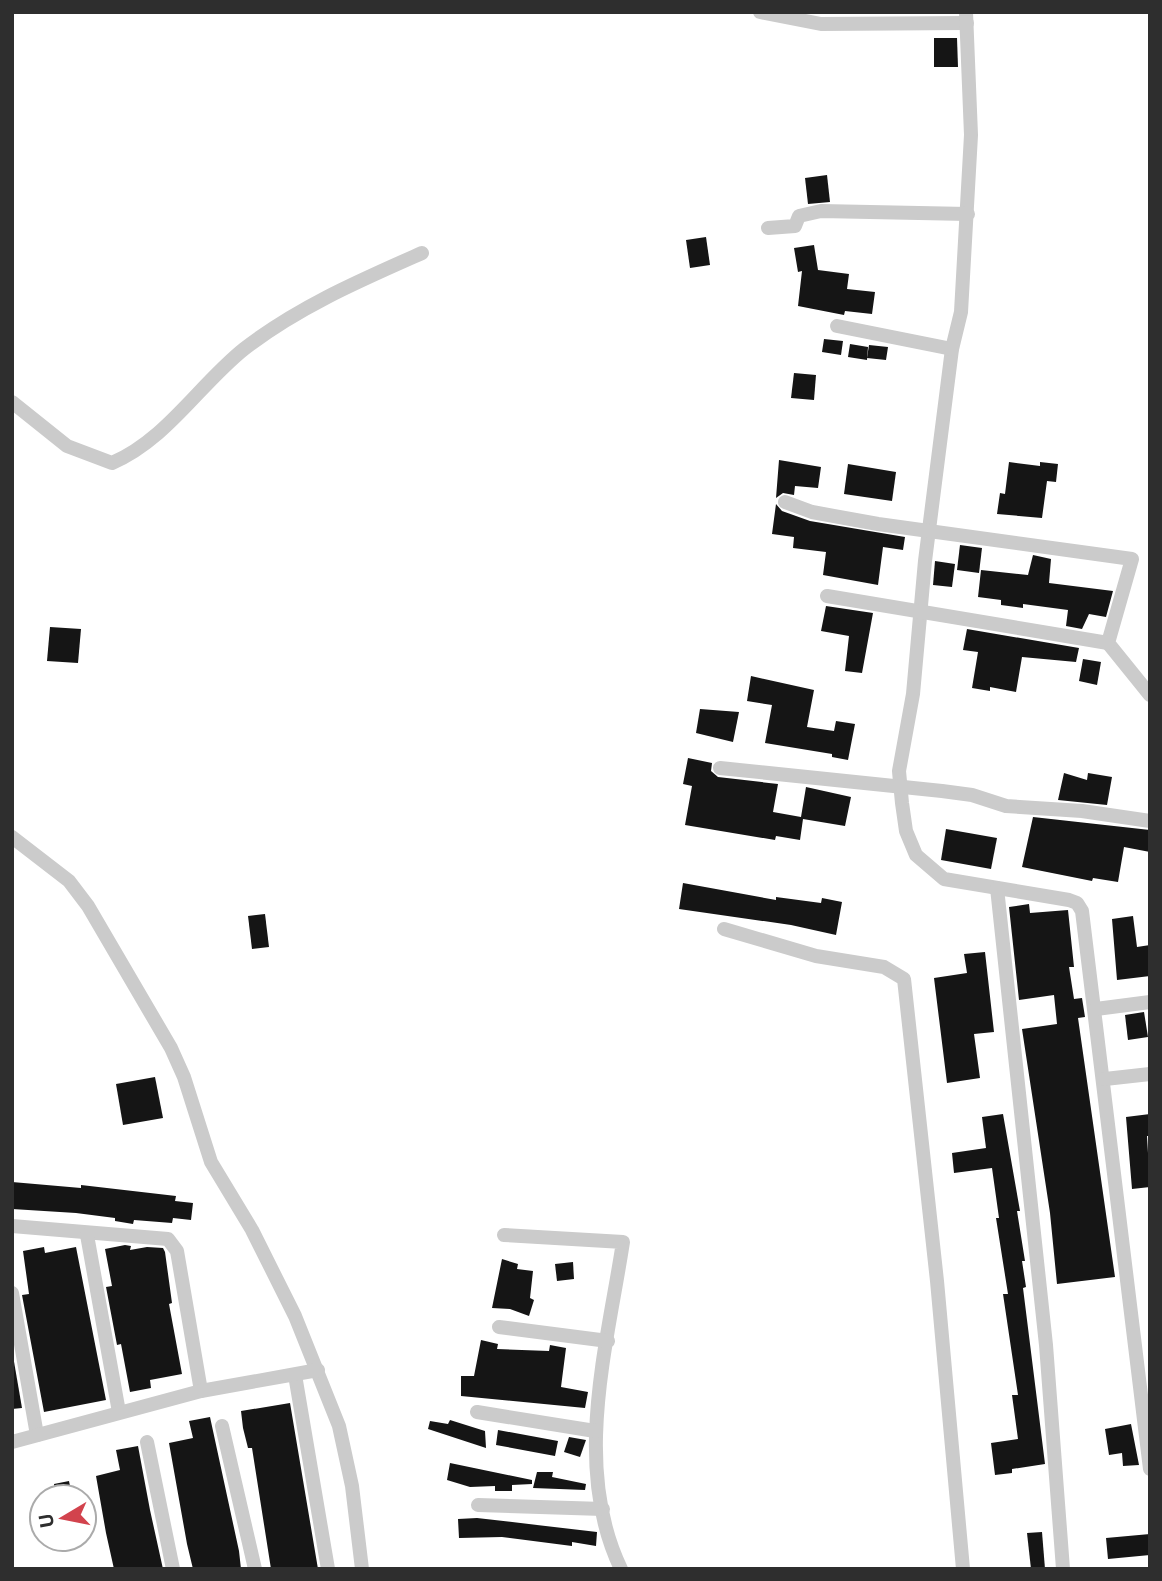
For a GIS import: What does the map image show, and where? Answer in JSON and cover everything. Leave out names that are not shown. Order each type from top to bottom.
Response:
[{"type":"street","points":[[760,12],[821,24],[966,18],[971,135],[961,313],[952,349],[913,694],[899,771],[906,831],[916,855],[944,879],[1077,903],[1082,911],[1105,1079],[1150,1469]]},
{"type":"street","points":[[768,228],[795,226],[799,216],[821,211],[968,214]]},
{"type":"street","points":[[12,401],[67,446],[112,463],[137,452],[244,349],[322,298],[422,253]]},
{"type":"street","points":[[837,326],[952,349]]},
{"type":"street","points":[[785,502],[812,512],[1132,559],[1108,643]]},
{"type":"street","points":[[827,596],[1108,643],[1150,695]]},
{"type":"street","points":[[720,768],[972,795],[1006,806],[1082,811],[1150,821]]},
{"type":"street","points":[[12,837],[69,881],[88,906],[151,1010],[184,1077],[211,1163],[252,1230],[318,1370],[339,1426],[352,1486],[362,1569]]},
{"type":"street","points":[[996,888],[1046,1345],[1063,1569]]},
{"type":"street","points":[[724,929],[816,956],[884,967],[904,979],[937,1281],[963,1569]]},
{"type":"street","points":[[1096,1009],[1150,1002]]},
{"type":"street","points":[[1105,1079],[1150,1074]]},
{"type":"street","points":[[12,1226],[87,1235],[168,1239],[173,1243],[177,1251],[201,1391]]},
{"type":"street","points":[[87,1235],[119,1412]]},
{"type":"street","points":[[505,1235],[623,1242],[595,1431],[603,1509],[621,1569]]},
{"type":"street","points":[[12,1293],[37,1435]]},
{"type":"street","points":[[499,1327],[608,1341]]},
{"type":"street","points":[[12,1442],[201,1391],[318,1370]]},
{"type":"street","points":[[295,1375],[328,1569]]},
{"type":"street","points":[[477,1412],[595,1431]]},
{"type":"street","points":[[222,1426],[255,1569]]},
{"type":"street","points":[[147,1442],[173,1569]]},
{"type":"street","points":[[478,1506],[603,1509]]},
{"type":"building","points":[[934,38],[957,38],[958,67],[934,67]]},
{"type":"building","points":[[827,175],[830,202],[808,204],[805,178]]},
{"type":"building","points":[[706,237],[710,265],[690,268],[686,240]]},
{"type":"building","points":[[814,245],[818,270],[849,274],[847,289],[875,292],[872,314],[845,311],[844,315],[798,306],[802,271],[798,272],[794,248]]},
{"type":"building","points":[[824,339],[843,341],[841,355],[822,352]]},
{"type":"building","points":[[850,344],[868,347],[867,360],[848,357]]},
{"type":"building","points":[[869,345],[888,347],[886,360],[867,358]]},
{"type":"building","points":[[794,373],[816,375],[814,400],[791,398]]},
{"type":"building","points":[[779,460],[821,467],[818,488],[795,486],[794,495],[783,493],[776,498]]},
{"type":"building","points":[[1009,462],[1040,466],[1040,462],[1058,464],[1056,482],[1047,481],[1042,518],[997,514],[1000,493],[1005,494]]},
{"type":"building","points":[[848,464],[896,472],[892,501],[844,494]]},
{"type":"building","points":[[776,504],[782,511],[810,521],[905,537],[903,550],[883,547],[878,585],[823,575],[826,552],[793,548],[794,537],[772,534]]},
{"type":"building","points":[[960,545],[982,548],[979,573],[957,570]]},
{"type":"building","points":[[1033,555],[1051,559],[1049,583],[1113,591],[1106,617],[1089,614],[1082,629],[1066,626],[1068,610],[1023,604],[1023,608],[1001,605],[1001,600],[978,597],[981,570],[1028,575]]},
{"type":"building","points":[[935,561],[955,564],[952,587],[933,585]]},
{"type":"building","points":[[826,606],[873,613],[862,673],[845,671],[849,636],[821,631]]},
{"type":"building","points":[[50,627],[81,629],[78,663],[47,661]]},
{"type":"building","points":[[967,629],[1079,648],[1076,662],[1022,657],[1016,692],[990,687],[990,691],[972,688],[978,652],[963,650]]},
{"type":"building","points":[[1083,659],[1101,662],[1097,685],[1079,681]]},
{"type":"building","points":[[751,676],[814,690],[807,727],[834,731],[836,721],[855,724],[848,760],[832,757],[832,754],[765,743],[772,705],[747,701]]},
{"type":"building","points":[[700,709],[739,712],[733,742],[696,733]]},
{"type":"building","points":[[688,758],[712,763],[711,771],[718,777],[778,784],[773,812],[801,817],[806,787],[851,797],[845,826],[803,819],[800,840],[776,836],[775,840],[685,825],[692,786],[683,784]]},
{"type":"building","points":[[1064,773],[1087,780],[1088,773],[1112,777],[1107,805],[1058,800]]},
{"type":"building","points":[[1033,817],[1150,830],[1150,852],[1124,847],[1118,882],[1093,878],[1092,881],[1022,867]]},
{"type":"building","points":[[946,829],[997,838],[991,869],[941,860]]},
{"type":"building","points":[[683,883],[776,900],[776,897],[821,903],[822,898],[842,902],[836,935],[791,925],[679,909]]},
{"type":"building","points":[[1029,904],[1030,913],[1068,910],[1074,967],[1069,967],[1074,999],[1082,998],[1085,1017],[1078,1018],[1115,1277],[1057,1284],[1050,1213],[1022,1029],[1057,1024],[1054,995],[1019,1000],[1009,907]]},
{"type":"building","points":[[265,914],[269,947],[252,949],[248,916]]},
{"type":"building","points":[[1133,916],[1137,947],[1150,945],[1150,976],[1117,980],[1112,919]]},
{"type":"building","points":[[985,952],[994,1032],[974,1034],[980,1078],[947,1083],[934,978],[967,973],[964,954]]},
{"type":"building","points":[[1144,1012],[1148,1037],[1128,1040],[1125,1015]]},
{"type":"building","points":[[155,1077],[163,1118],[123,1125],[116,1084]]},
{"type":"building","points":[[1003,1114],[1020,1211],[1017,1211],[1025,1261],[1022,1261],[1026,1287],[1023,1288],[1045,1464],[1012,1469],[1012,1473],[995,1475],[991,1443],[1018,1439],[1012,1395],[1018,1395],[1003,1294],[1008,1294],[996,1218],[999,1218],[992,1168],[954,1173],[952,1153],[986,1148],[982,1117]]},
{"type":"building","points":[[1150,1114],[1150,1136],[1147,1136],[1150,1187],[1132,1189],[1126,1117]]},
{"type":"building","points":[[12,1182],[81,1188],[81,1185],[176,1196],[175,1201],[193,1203],[191,1220],[173,1218],[172,1223],[134,1220],[133,1224],[115,1221],[115,1218],[76,1213],[12,1209]]},
{"type":"building","points":[[131,1246],[130,1250],[147,1247],[163,1248],[165,1252],[172,1303],[169,1304],[182,1374],[150,1380],[151,1388],[130,1392],[121,1344],[117,1345],[106,1287],[112,1286],[105,1249]]},
{"type":"building","points":[[44,1247],[45,1253],[76,1247],[106,1400],[44,1412],[22,1295],[29,1294],[23,1251]]},
{"type":"building","points":[[502,1259],[518,1264],[517,1269],[533,1271],[530,1298],[534,1300],[529,1316],[510,1309],[492,1308]]},
{"type":"building","points":[[573,1262],[574,1279],[557,1281],[555,1264]]},
{"type":"building","points":[[481,1340],[498,1344],[497,1349],[549,1351],[550,1345],[566,1348],[561,1387],[588,1392],[585,1408],[461,1396],[461,1376],[474,1376]]},
{"type":"building","points":[[12,1350],[22,1408],[12,1409]]},
{"type":"building","points":[[290,1403],[318,1569],[271,1569],[252,1448],[248,1448],[243,1428],[241,1411]]},
{"type":"building","points":[[210,1417],[241,1569],[193,1569],[187,1544],[169,1443],[193,1438],[189,1421]]},
{"type":"building","points":[[450,1420],[485,1431],[486,1448],[428,1429],[430,1421],[448,1424]]},
{"type":"building","points":[[1131,1424],[1139,1465],[1123,1466],[1122,1453],[1109,1455],[1105,1429]]},
{"type":"building","points":[[498,1430],[558,1441],[555,1456],[496,1445]]},
{"type":"building","points":[[569,1437],[586,1440],[580,1457],[564,1452]]},
{"type":"building","points":[[138,1446],[163,1569],[114,1569],[96,1476],[120,1470],[116,1450]]},
{"type":"building","points":[[450,1463],[532,1480],[532,1484],[512,1485],[512,1491],[495,1491],[495,1486],[470,1487],[447,1480]]},
{"type":"building","points":[[537,1472],[553,1472],[552,1477],[586,1484],[585,1490],[533,1488]]},
{"type":"building","points":[[477,1518],[597,1532],[596,1546],[572,1542],[572,1546],[502,1537],[459,1538],[458,1519]]},
{"type":"building","points":[[1042,1532],[1045,1569],[1031,1569],[1027,1533]]},
{"type":"building","points":[[1150,1534],[1150,1555],[1108,1559],[1106,1538]]}]
